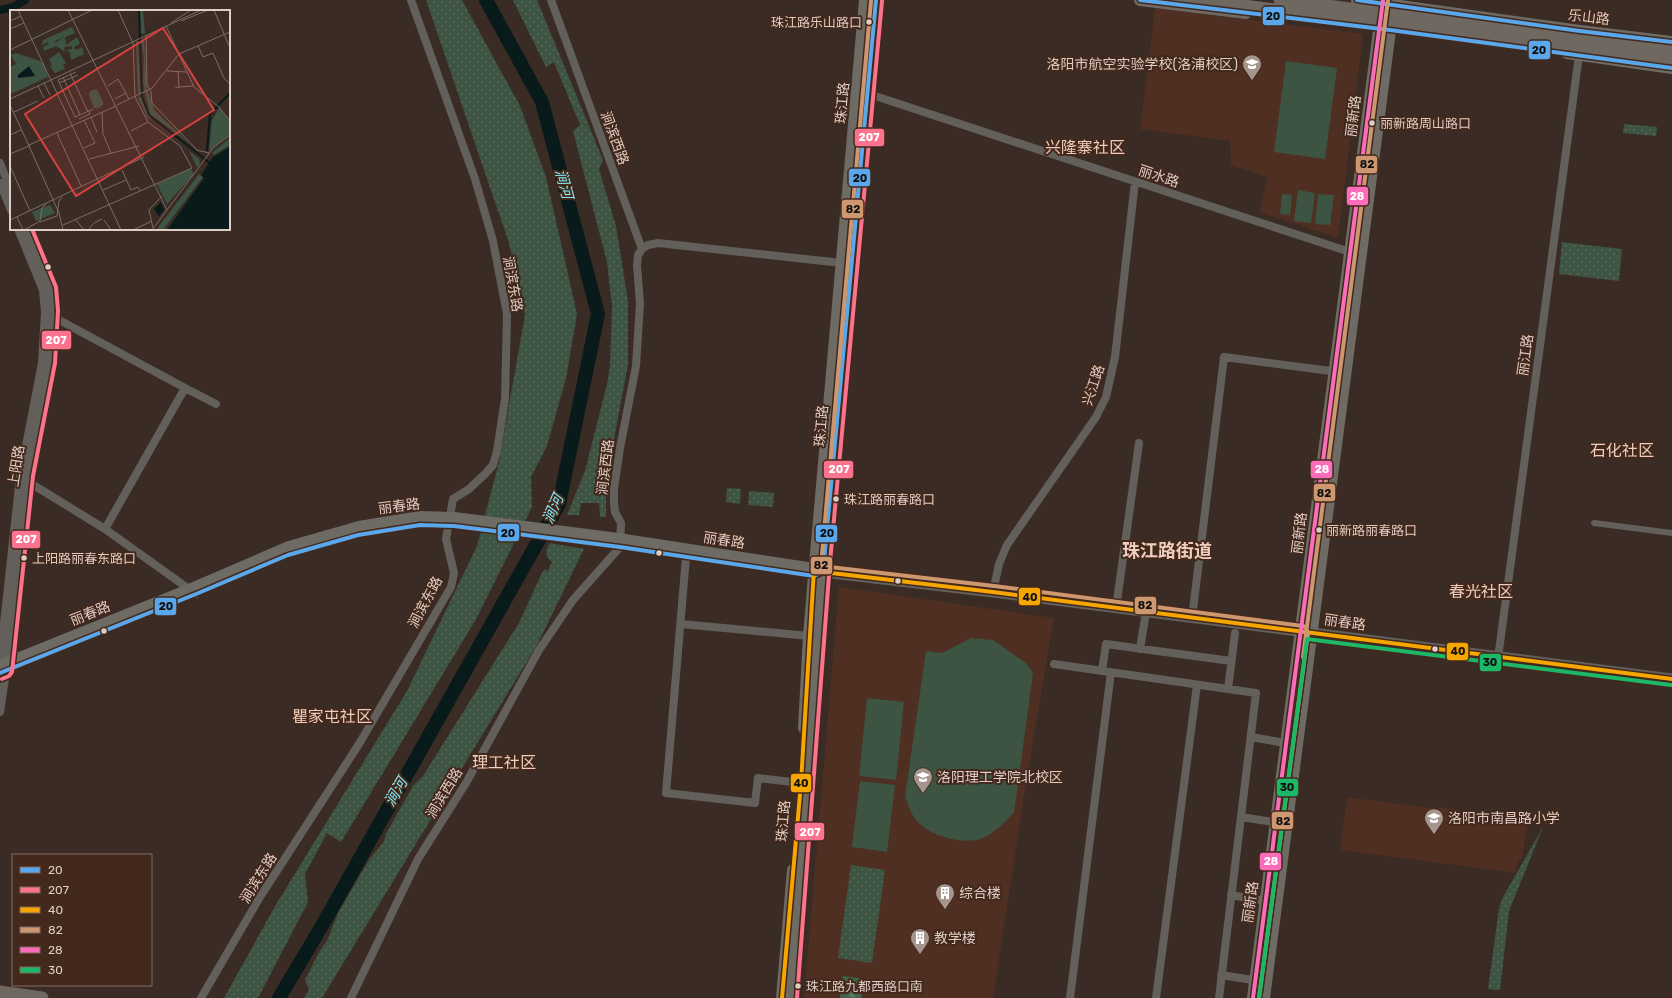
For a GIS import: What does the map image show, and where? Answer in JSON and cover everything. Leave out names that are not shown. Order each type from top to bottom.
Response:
[{"type":"main road","name":"珠江路","points":[[782,998],[801,783],[809,636],[817,572],[862,92],[865,0]]},
{"type":"main road","name":"珠江路","points":[[791,998],[817,572],[842,263],[862,92],[876,0]]},
{"type":"main road","name":"乐山路","points":[[1140,0],[1388,13],[1672,42]]},
{"type":"main road","points":[[1196,0],[1672,59]]},
{"type":"main road","points":[[1280,0],[1672,51]]},
{"type":"main road","name":"乐山路","points":[[1357,0],[1388,13],[1579,55],[1672,68]]},
{"type":"main road","name":"乐山路","points":[[1388,13],[1672,51]]},
{"type":"main road","name":"乐山路","points":[[1388,13],[1672,59]]},
{"type":"main road","name":"丽新路","points":[[1264,998],[1261,981],[1388,13]]},
{"type":"main road","name":"丽春路","points":[[3,667],[288,555],[358,535],[420,525],[451,522],[619,543],[817,572]]},
{"type":"main road","name":"丽春路","points":[[619,543],[686,557],[817,572]]},
{"type":"main road","name":"丽新路","points":[[1253,998],[1261,981]]},
{"type":"main road","points":[[0,992],[42,998]]},
{"type":"street","name":"涧滨东路","points":[[201,998],[260,897],[360,744],[451,587],[454,573],[446,539],[451,522],[453,499],[469,489],[485,474],[493,465],[497,450],[505,399],[507,314],[493,241],[475,179],[411,0]]},
{"type":"street","name":"涧滨西路","points":[[351,998],[418,859],[466,783],[539,650],[573,600],[619,543],[621,523],[615,512],[614,489],[620,448],[636,366],[640,304],[637,264],[638,256],[642,249],[550,0]]},
{"type":"street","name":"丽江路","points":[[1498,658],[1579,55]]},
{"type":"street","name":"丽水路","points":[[862,92],[1356,254]]},
{"type":"street","points":[[0,163],[10,188]]},
{"type":"street","name":"兴江路","points":[[993,592],[999,564],[1007,545],[1096,417],[1106,397],[1115,357],[1135,182]]},
{"type":"street","points":[[0,183],[10,208]]},
{"type":"street","name":"上阳路","points":[[18,230],[43,290],[48,314]]},
{"type":"street","name":"上阳路","points":[[0,712],[3,667],[23,479],[42,363],[50,289],[26,230]]},
{"type":"street","points":[[642,249],[648,245],[658,243],[842,263]]},
{"type":"street","points":[[48,314],[216,404]]},
{"type":"street","points":[[1192,618],[1224,357],[1341,373]]},
{"type":"street","points":[[105,529],[185,388]]},
{"type":"street","points":[[1116,608],[1139,444]]},
{"type":"street","points":[[23,479],[105,529],[192,592]]},
{"type":"street","points":[[1594,523],[1672,533]]},
{"type":"street","points":[[686,557],[666,793],[755,803],[758,778],[801,783]]},
{"type":"street","name":"丽春路","points":[[817,572],[993,592],[1498,658],[1672,679]]},
{"type":"street","points":[[1140,649],[1146,612]]},
{"type":"street","points":[[681,624],[809,636]]},
{"type":"street","points":[[1228,689],[1235,633]]},
{"type":"street","points":[[1102,671],[1106,644],[1232,661]]},
{"type":"street","points":[[1054,664],[1256,693],[1218,998]]},
{"type":"street","points":[[1070,998],[1111,672]]},
{"type":"street","points":[[1156,998],[1197,685]]},
{"type":"street","points":[[1250,738],[1292,744]]},
{"type":"street","points":[[1241,817],[1282,824]]},
{"type":"street","points":[[1231,895],[1271,902]]},
{"type":"street","points":[[1221,975],[1261,981]]},
{"type":"shaded area","name":"洛阳市航空实验学校(洛浦校区)","points":[[1155,8],[1363,34],[1338,238],[1260,212],[1267,177],[1231,165],[1230,141],[1140,129]]},
{"type":"shaded area","name":"洛阳理工学院北校区","points":[[839,587],[1054,618],[1027,777],[993,998],[804,998]]},
{"type":"shaded area","name":"洛阳市南昌路小学","points":[[1347,797],[1438,809],[1439,807],[1528,820],[1522,859],[1518,859],[1516,873],[1340,850]]},
{"type":"green space","points":[[426,0],[462,0],[520,106],[546,177],[577,314],[566,378],[547,446],[531,477],[532,507],[475,621],[341,842],[327,833],[305,874],[308,902],[258,998],[224,998],[274,908],[407,691],[477,546],[499,462],[525,315],[509,243]]},
{"type":"green space","points":[[513,0],[537,0],[603,160],[599,169],[616,226],[628,301],[628,364],[610,460],[605,459],[600,489],[606,492],[606,517],[600,517],[599,503],[581,503],[579,515],[567,515],[585,471],[607,384],[610,366],[612,307],[607,262],[573,131],[580,125],[554,62],[546,67]]},
{"type":"green space","points":[[1286,61],[1337,68],[1325,159],[1274,152]]},
{"type":"green space","points":[[1624,124],[1657,127],[1656,136],[1623,133]]},
{"type":"green space","points":[[1298,190],[1315,193],[1311,223],[1294,221]]},
{"type":"green space","points":[[1282,194],[1292,195],[1290,215],[1280,214]]},
{"type":"green space","points":[[1318,194],[1334,195],[1330,225],[1315,224]]},
{"type":"green space","points":[[1562,242],[1622,249],[1619,281],[1559,274]]},
{"type":"green space","points":[[727,488],[741,489],[740,504],[726,502]]},
{"type":"green space","points":[[749,491],[774,493],[773,507],[748,505]]},
{"type":"green space","points":[[550,543],[584,549],[537,645],[322,998],[304,998],[309,990],[305,980],[319,952],[327,941],[339,911],[369,860],[383,843],[387,832],[413,786],[423,776],[519,623],[542,573],[545,569],[547,572],[552,562],[547,557],[546,550]]},
{"type":"green space","points":[[971,638],[993,640],[1027,664],[1033,673],[1014,813],[987,836],[969,841],[943,837],[928,830],[915,819],[905,797],[926,651],[942,653]]},
{"type":"green space","points":[[867,698],[904,702],[896,780],[859,776]]},
{"type":"green space","points":[[860,781],[895,785],[887,852],[852,847]]},
{"type":"green space","points":[[1543,827],[1509,911],[1500,990],[1488,989],[1499,908],[1503,897]]},
{"type":"green space","points":[[851,865],[885,870],[872,963],[838,958]]},
{"type":"green space","points":[[843,976],[864,979],[861,998],[840,998]]},
{"type":"waterway","points":[[0,10],[13,7],[25,0]]},
{"type":"waterway","name":"涧河","points":[[279,998],[323,924],[559,504],[598,314],[542,102],[486,0]]},
{"type":"transit line","name":"20","points":[[0,673],[196,594],[288,555],[358,535],[420,525],[454,526],[620,547],[814,576],[823,572],[876,0]]},
{"type":"transit line","name":"20","points":[[1140,0],[1390,30],[1672,68]]},
{"type":"transit line","name":"20","points":[[1357,0],[1580,31],[1672,42]]},
{"type":"transit line","name":"28","points":[[1253,998],[1383,0]]},
{"type":"transit line","name":"82","points":[[1303,657],[1388,0]]},
{"type":"transit line","name":"82","points":[[871,1],[821,566],[994,586],[1303,626],[1306,628],[1308,633],[1259,998]]},
{"type":"transit line","name":"207","points":[[797,998],[830,562],[882,1]]},
{"type":"transit line","name":"207","points":[[2,679],[9,676],[12,672],[33,476],[55,363],[58,311],[56,287],[32,230]]},
{"type":"transit line","name":"40","points":[[782,998],[801,783],[814,569],[823,572],[993,592],[1672,679]]},
{"type":"transit line","name":"30","points":[[1259,998],[1307,639],[1671,685]]},
{"type":"place","name":"珠江路乐山路口","points":[[869,22]]},
{"type":"place","name":"洛阳市航空实验学校(洛浦校区)","points":[[1252,81]]},
{"type":"place","name":"丽新路周山路口","points":[[1372,123]]},
{"type":"place","name":"珠江路丽春路口","points":[[836,499]]},
{"type":"place","name":"丽新路丽春路口","points":[[1319,530]]},
{"type":"place","name":"上阳路丽春东路口","points":[[24,558]]},
{"type":"place","name":"洛阳理工学院北校区","points":[[923,794]]},
{"type":"place","name":"洛阳市南昌路小学","points":[[1434,835]]},
{"type":"place","name":"综合楼","points":[[945,910]]},
{"type":"place","name":"教学楼","points":[[920,955]]},
{"type":"place","name":"珠江路九都西路口南","points":[[798,986]]},
{"type":"district","name":"兴隆寨社区","points":[[1085,147]]},
{"type":"district","name":"石化社区","points":[[1622,450]]},
{"type":"district","name":"珠江路街道","points":[[1167,551]]},
{"type":"district","name":"春光社区","points":[[1481,591]]},
{"type":"district","name":"瞿家屯社区","points":[[332,716]]},
{"type":"district","name":"理工社区","points":[[504,762]]}]
